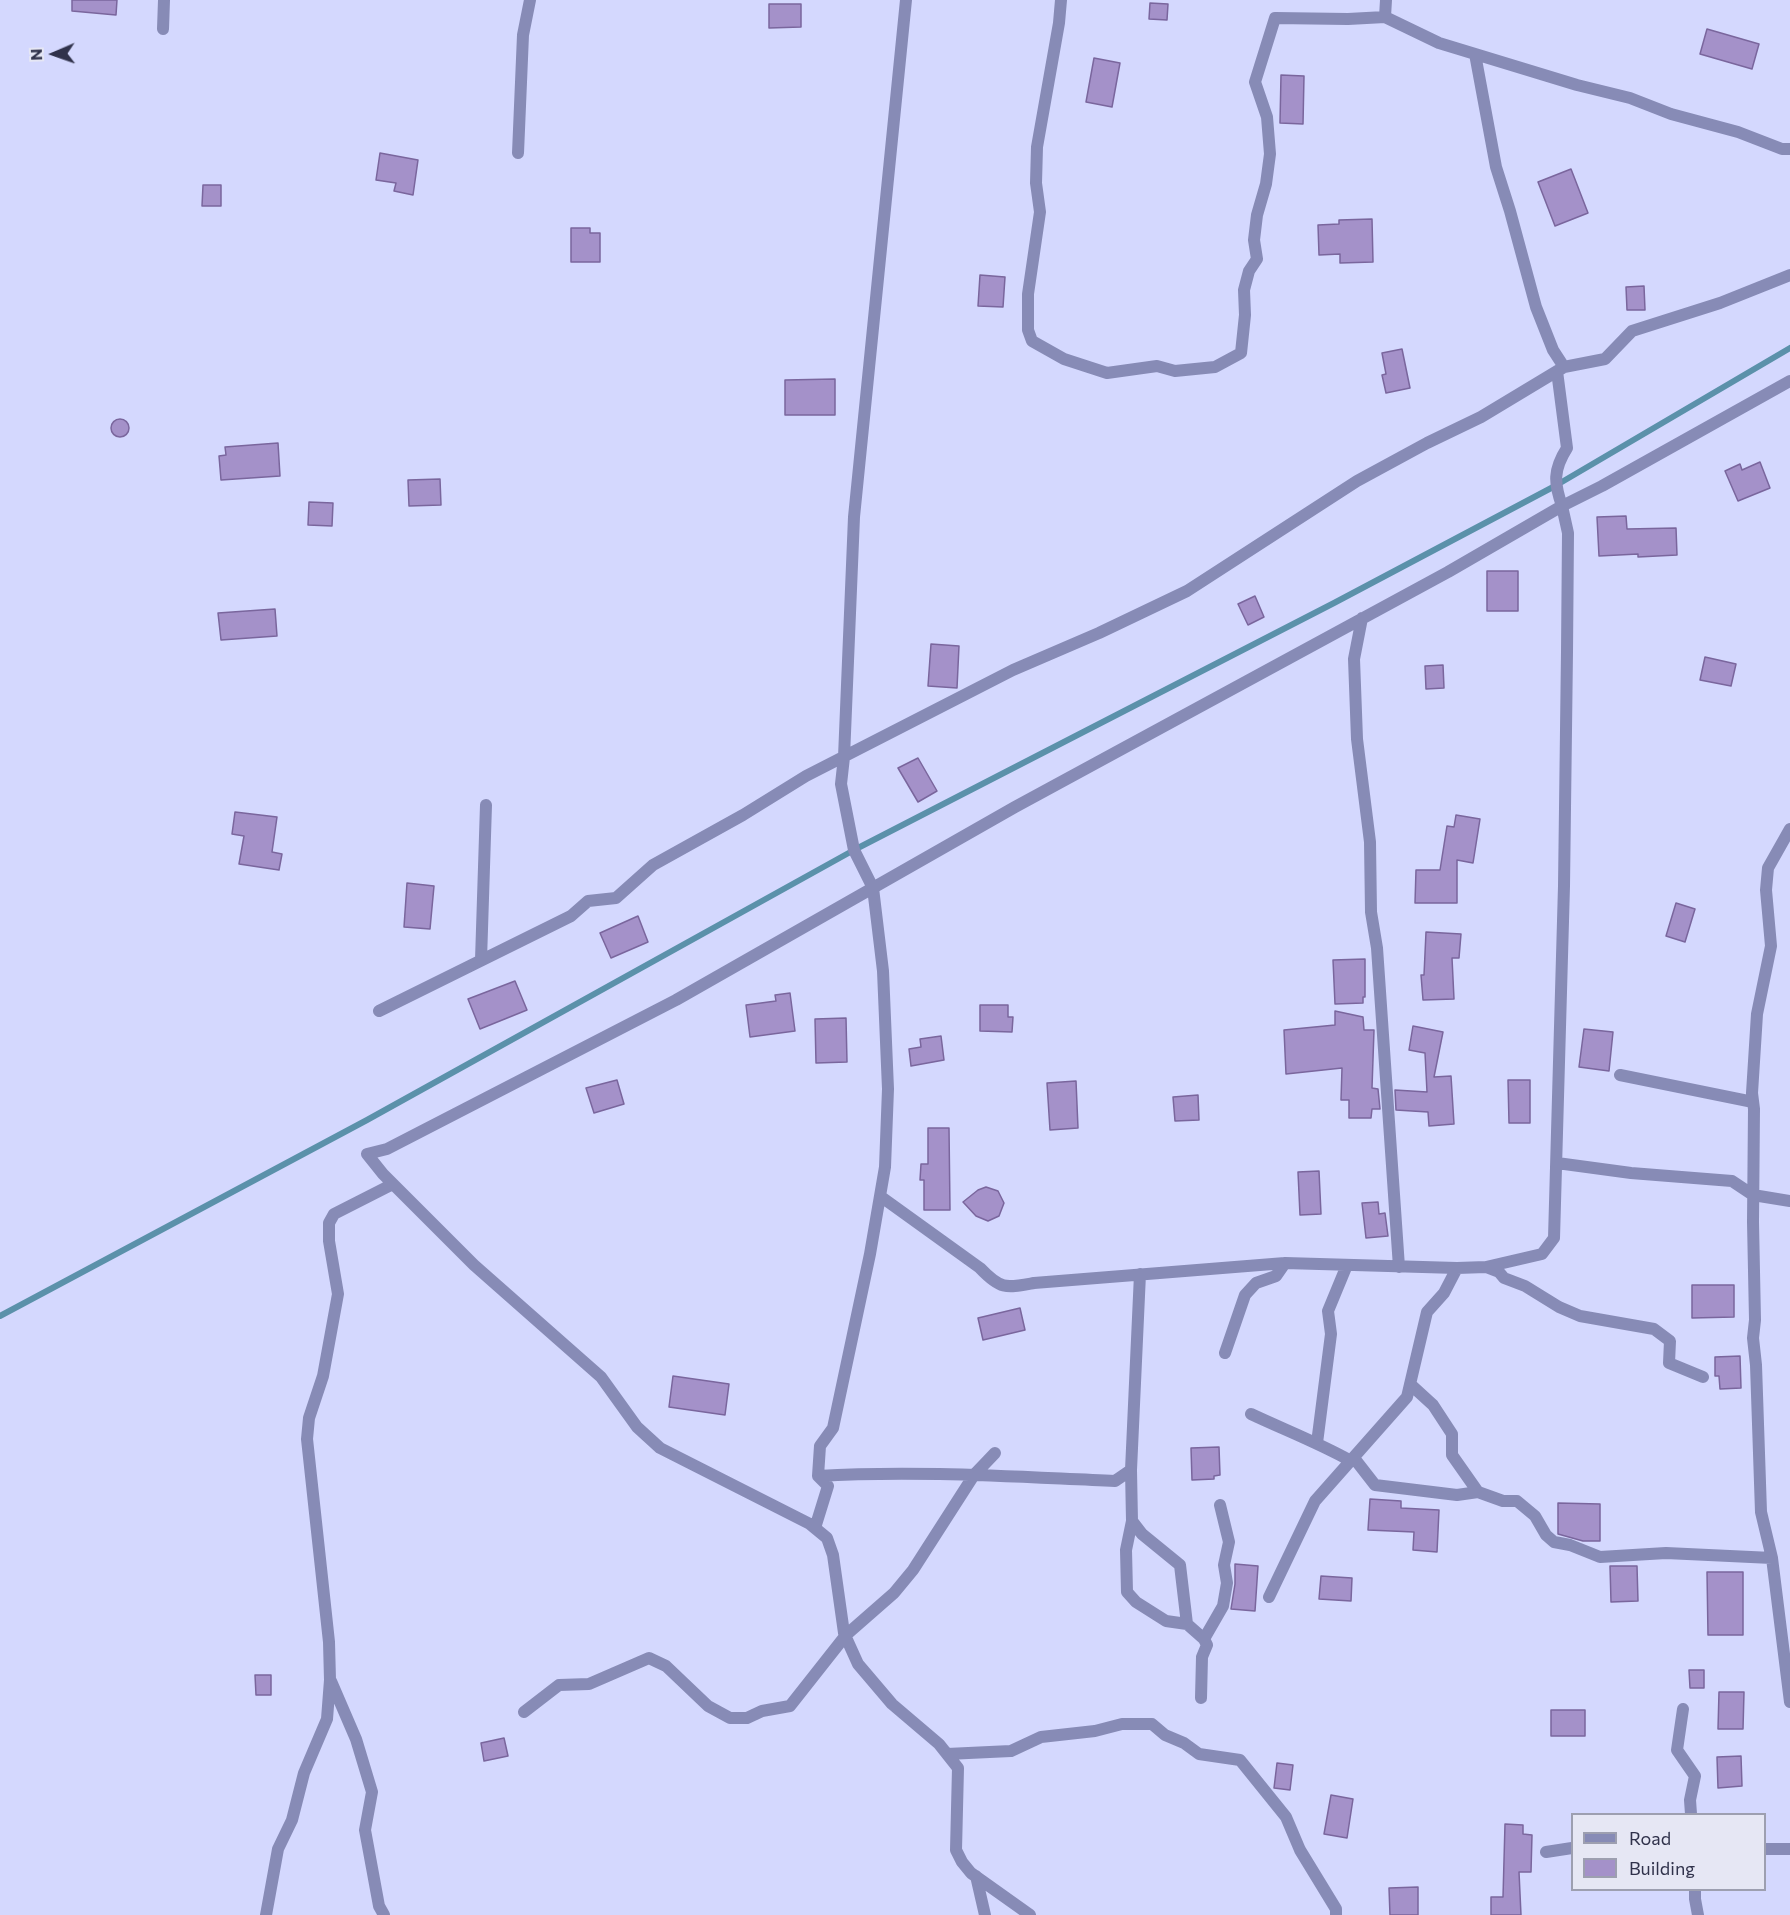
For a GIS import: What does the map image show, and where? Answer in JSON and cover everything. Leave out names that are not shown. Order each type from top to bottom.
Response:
[{"type":"street","points":[[163,29],[164,0]]},
{"type":"street","points":[[518,153],[523,35],[530,0]]},
{"type":"street","points":[[815,1528],[828,1486],[818,1476],[820,1446],[833,1428],[870,1254],[885,1167],[888,1089],[883,970],[873,888],[854,849],[841,784],[854,517],[906,0]]},
{"type":"street","points":[[1060,0],[1059,23],[1037,147],[1036,183],[1040,212],[1028,294],[1028,330],[1032,341],[1064,359],[1107,373],[1157,366],[1175,371],[1215,368],[1241,353],[1245,323],[1244,290],[1249,271],[1257,259],[1254,240],[1257,215],[1266,184],[1270,154],[1267,117],[1255,82],[1275,18],[1348,19],[1385,16],[1439,43],[1577,85],[1630,98],[1671,114],[1738,132],[1782,149],[1790,149]]},
{"type":"street","points":[[1385,16],[1386,0]]},
{"type":"street","points":[[880,1196],[980,1268],[993,1282],[1009,1287],[1034,1283],[1285,1263],[1486,1268],[1542,1254],[1554,1238],[1568,533],[1555,486],[1558,462],[1567,448],[1561,369],[1536,308],[1496,167],[1475,54]]},
{"type":"street","points":[[379,1011],[571,916],[588,901],[616,898],[653,865],[743,815],[806,776],[1012,670],[1099,633],[1187,591],[1357,481],[1481,417],[1561,369],[1605,359],[1632,332],[1720,303],[1790,275]]},
{"type":"street","points":[[1030,1915],[976,1876],[962,1862],[956,1850],[958,1768],[939,1744],[885,1696],[858,1664],[846,1635],[833,1555],[827,1538],[815,1528],[660,1448],[637,1427],[600,1377],[474,1265],[393,1184],[367,1154],[387,1149],[676,1000],[1036,796],[1448,572],[1562,506],[1790,381]]},
{"type":"street","points":[[1362,618],[1354,659],[1357,740],[1370,842],[1371,912],[1377,948],[1400,1267]]},
{"type":"street","points":[[481,960],[486,805]]},
{"type":"street","points":[[1790,829],[1768,868],[1766,890],[1771,946],[1757,1014],[1753,1102],[1755,1236],[1753,1338],[1757,1374],[1761,1512],[1772,1558],[1790,1702]]},
{"type":"street","points":[[1620,1075],[1753,1102]]},
{"type":"street","points":[[1557,1163],[1631,1173],[1732,1181],[1753,1195],[1790,1201]]},
{"type":"street","points":[[266,1915],[278,1849],[292,1820],[304,1773],[327,1719],[330,1680],[329,1642],[307,1439],[309,1418],[323,1376],[338,1294],[329,1241],[329,1223],[334,1214],[393,1184]]},
{"type":"street","points":[[1225,1353],[1245,1295],[1256,1283],[1276,1276],[1285,1263]]},
{"type":"street","points":[[1317,1443],[1331,1334],[1328,1311],[1347,1265]]},
{"type":"street","points":[[1486,1268],[1499,1272],[1504,1278],[1525,1286],[1558,1307],[1580,1316],[1654,1329],[1670,1341],[1670,1363],[1703,1377]]},
{"type":"street","points":[[1269,1597],[1312,1505],[1407,1397],[1426,1312],[1444,1293],[1456,1269]]},
{"type":"street","points":[[1140,1274],[1131,1470],[1132,1521],[1126,1550],[1127,1592],[1136,1602],[1166,1621],[1187,1624],[1204,1639],[1207,1646],[1202,1658],[1201,1698]]},
{"type":"street","points":[[1410,1384],[1433,1405],[1452,1434],[1452,1455],[1478,1492]]},
{"type":"street","points":[[1251,1414],[1353,1460],[1375,1485],[1457,1495],[1478,1492],[1503,1501],[1517,1501],[1535,1516],[1546,1535],[1554,1542],[1570,1545],[1600,1557],[1666,1553],[1772,1558]]},
{"type":"street","points":[[524,1712],[559,1685],[589,1684],[649,1658],[666,1666],[708,1706],[730,1718],[747,1718],[762,1711],[790,1706],[846,1635],[894,1593],[913,1570],[974,1475],[995,1453]]},
{"type":"street","points":[[818,1476],[974,1475],[1115,1481],[1131,1470]]},
{"type":"street","points":[[1204,1639],[1223,1606],[1227,1583],[1224,1565],[1229,1542],[1220,1505]]},
{"type":"street","points":[[1132,1521],[1142,1534],[1180,1565],[1187,1624]]},
{"type":"street","points":[[330,1680],[356,1739],[372,1792],[365,1830],[379,1906],[384,1915]]},
{"type":"street","points":[[1683,1709],[1677,1750],[1695,1776],[1690,1800],[1691,1813]]},
{"type":"street","points":[[946,1754],[1011,1751],[1041,1737],[1095,1731],[1122,1724],[1152,1724],[1165,1736],[1184,1743],[1198,1754],[1240,1760],[1286,1817],[1300,1850],[1336,1909],[1336,1915]]},
{"type":"street","points":[[1546,1852],[1571,1848]]},
{"type":"street","points":[[1766,1849],[1790,1849]]},
{"type":"street","points":[[976,1876],[985,1915]]},
{"type":"street","points":[[1695,1891],[1698,1915]]},
{"type":"building","points":[[72,0],[117,0],[116,15],[72,11]]},
{"type":"building","points":[[1150,3],[1168,4],[1167,20],[1149,19]]},
{"type":"building","points":[[769,4],[801,4],[801,27],[769,28]]},
{"type":"building","points":[[1707,29],[1759,44],[1752,69],[1700,54]]},
{"type":"building","points":[[1094,58],[1120,63],[1112,107],[1086,102]]},
{"type":"building","points":[[1281,75],[1304,76],[1303,124],[1280,123]]},
{"type":"building","points":[[380,153],[418,160],[413,195],[394,191],[396,183],[376,180]]},
{"type":"building","points":[[1571,169],[1588,213],[1555,226],[1538,182]]},
{"type":"building","points":[[203,185],[221,185],[221,206],[202,206]]},
{"type":"building","points":[[1372,219],[1373,262],[1340,263],[1340,254],[1319,255],[1318,225],[1339,224],[1339,220]]},
{"type":"building","points":[[571,228],[590,228],[590,233],[600,233],[600,262],[571,262]]},
{"type":"building","points":[[980,275],[1005,277],[1003,307],[978,306]]},
{"type":"building","points":[[1644,286],[1645,310],[1627,310],[1626,287]]},
{"type":"building","points":[[1402,349],[1410,388],[1386,393],[1382,375],[1386,374],[1382,353]]},
{"type":"building","points":[[835,379],[835,415],[785,415],[785,380]]},
{"type":"building","points":[[120,419],[126,422],[129,428],[126,434],[120,437],[114,434],[111,428],[114,422]]},
{"type":"building","points":[[278,443],[280,476],[221,480],[219,456],[226,455],[225,447]]},
{"type":"building","points":[[1760,462],[1770,488],[1738,501],[1725,471],[1740,464],[1742,470]]},
{"type":"building","points":[[440,479],[441,505],[409,506],[408,480]]},
{"type":"building","points":[[309,502],[333,503],[332,526],[308,525]]},
{"type":"building","points":[[1626,516],[1627,529],[1676,528],[1677,555],[1599,556],[1597,517]]},
{"type":"building","points":[[1487,571],[1518,571],[1518,611],[1487,611]]},
{"type":"building","points":[[1255,596],[1264,617],[1248,625],[1238,604]]},
{"type":"building","points":[[275,609],[277,636],[221,640],[218,613]]},
{"type":"building","points":[[931,644],[959,646],[957,688],[928,686]]},
{"type":"building","points":[[1705,657],[1736,664],[1731,686],[1700,680]]},
{"type":"building","points":[[1443,665],[1444,688],[1426,689],[1425,666]]},
{"type":"building","points":[[918,758],[937,791],[918,802],[898,768]]},
{"type":"building","points":[[235,812],[277,817],[272,852],[282,854],[279,870],[239,864],[244,836],[232,834]]},
{"type":"building","points":[[1456,815],[1480,819],[1473,863],[1457,860],[1457,903],[1415,903],[1416,870],[1440,870],[1447,826],[1454,827]]},
{"type":"building","points":[[407,883],[434,886],[430,929],[404,927]]},
{"type":"building","points":[[1676,903],[1695,909],[1685,942],[1666,936]]},
{"type":"building","points":[[638,916],[648,942],[611,958],[600,933]]},
{"type":"building","points":[[1426,932],[1461,934],[1459,958],[1452,958],[1454,999],[1423,1000],[1421,975],[1424,975]]},
{"type":"building","points":[[1365,959],[1363,1003],[1335,1004],[1333,960]]},
{"type":"building","points":[[515,981],[527,1010],[480,1029],[468,999]]},
{"type":"building","points":[[790,993],[795,1031],[750,1037],[746,1005],[776,1001],[775,995]]},
{"type":"building","points":[[980,1005],[1008,1005],[1008,1017],[1013,1017],[1012,1032],[980,1031]]},
{"type":"building","points":[[1335,1011],[1363,1017],[1364,1030],[1374,1030],[1372,1088],[1378,1089],[1380,1109],[1372,1109],[1371,1118],[1349,1118],[1349,1100],[1341,1100],[1342,1068],[1286,1074],[1284,1030],[1335,1025]]},
{"type":"building","points":[[846,1018],[847,1062],[816,1063],[815,1019]]},
{"type":"building","points":[[1413,1026],[1443,1032],[1434,1077],[1451,1076],[1454,1124],[1429,1126],[1428,1112],[1396,1110],[1395,1090],[1427,1092],[1425,1053],[1409,1050]]},
{"type":"building","points":[[1584,1029],[1613,1032],[1609,1071],[1579,1067]]},
{"type":"building","points":[[941,1036],[944,1060],[911,1066],[909,1049],[921,1047],[920,1039]]},
{"type":"building","points":[[617,1080],[624,1104],[594,1113],[586,1088]]},
{"type":"building","points":[[1508,1080],[1530,1080],[1530,1123],[1509,1123]]},
{"type":"building","points":[[1076,1081],[1078,1128],[1050,1130],[1047,1083]]},
{"type":"building","points":[[1198,1095],[1199,1120],[1175,1121],[1173,1097]]},
{"type":"building","points":[[928,1128],[949,1128],[950,1210],[924,1210],[924,1180],[920,1180],[921,1164],[928,1164]]},
{"type":"building","points":[[1319,1171],[1321,1214],[1300,1215],[1298,1172]]},
{"type":"building","points":[[986,1187],[998,1191],[1004,1203],[999,1216],[988,1221],[976,1216],[963,1202],[978,1190]]},
{"type":"building","points":[[1378,1202],[1379,1214],[1385,1213],[1388,1236],[1366,1238],[1362,1203]]},
{"type":"building","points":[[1692,1285],[1734,1285],[1734,1317],[1692,1318]]},
{"type":"building","points":[[1020,1308],[1025,1330],[983,1340],[978,1318]]},
{"type":"building","points":[[1740,1356],[1741,1388],[1720,1389],[1719,1376],[1715,1376],[1715,1357]]},
{"type":"building","points":[[673,1376],[729,1384],[725,1415],[669,1407]]},
{"type":"building","points":[[1219,1447],[1220,1475],[1214,1476],[1214,1479],[1192,1480],[1191,1448]]},
{"type":"building","points":[[1370,1499],[1401,1501],[1401,1508],[1439,1510],[1437,1552],[1413,1550],[1414,1532],[1368,1530]]},
{"type":"building","points":[[1558,1503],[1600,1504],[1600,1541],[1583,1541],[1558,1534]]},
{"type":"building","points":[[1235,1564],[1258,1566],[1255,1611],[1231,1609]]},
{"type":"building","points":[[1610,1566],[1637,1566],[1638,1601],[1611,1602]]},
{"type":"building","points":[[1707,1572],[1743,1572],[1743,1635],[1708,1635]]},
{"type":"building","points":[[1321,1576],[1352,1578],[1351,1601],[1319,1599]]},
{"type":"building","points":[[1689,1670],[1704,1670],[1704,1688],[1690,1688]]},
{"type":"building","points":[[255,1675],[271,1675],[271,1695],[256,1695]]},
{"type":"building","points":[[1719,1692],[1744,1692],[1743,1729],[1718,1729]]},
{"type":"building","points":[[1551,1710],[1585,1710],[1585,1736],[1551,1736]]},
{"type":"building","points":[[504,1738],[508,1756],[484,1761],[481,1743]]},
{"type":"building","points":[[1741,1756],[1742,1786],[1718,1788],[1717,1757]]},
{"type":"building","points":[[1277,1763],[1293,1765],[1290,1790],[1274,1788]]},
{"type":"building","points":[[1331,1795],[1353,1799],[1347,1838],[1324,1834]]},
{"type":"building","points":[[1505,1824],[1523,1825],[1523,1834],[1532,1835],[1531,1872],[1519,1872],[1521,1915],[1491,1915],[1491,1897],[1503,1897]]},
{"type":"building","points":[[1418,1887],[1418,1915],[1390,1915],[1389,1888]]},
{"type":"waterway","points":[[0,1316],[367,1120],[854,850],[1334,603],[1555,486],[1790,348]]}]
